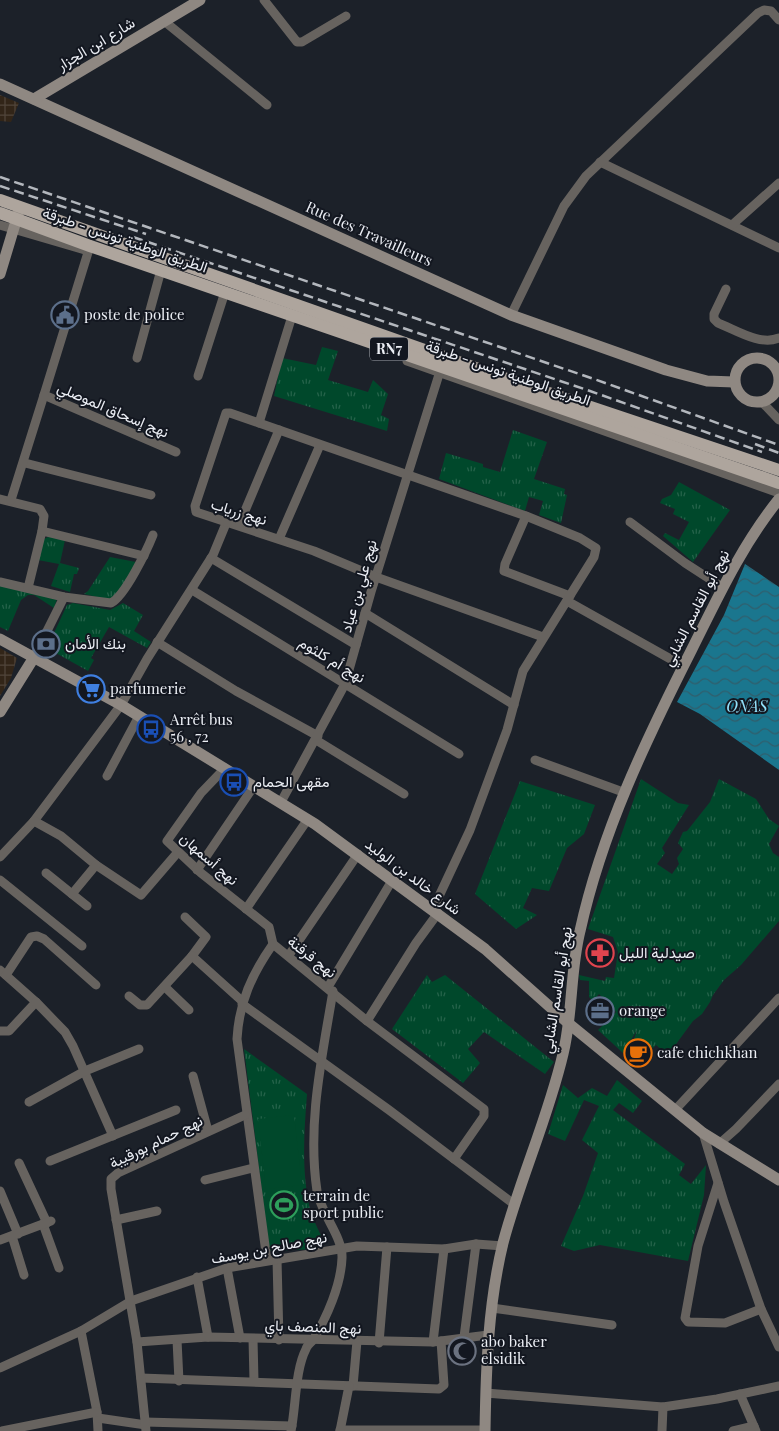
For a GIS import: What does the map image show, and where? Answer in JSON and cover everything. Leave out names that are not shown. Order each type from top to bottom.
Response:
[{"type":"main road","name":"الطريق الوطنية تونس - طبرقة","points":[[0,200],[17,219],[90,249],[292,317],[440,370],[779,483]]},
{"type":"main road","name":"الطريق الوطنية تونس - طبرقة","points":[[0,213],[779,470]]},
{"type":"street","name":"شارع ابن الجزار","points":[[34,99],[200,0]]},
{"type":"street","points":[[264,0],[298,42],[302,42],[346,16]]},
{"type":"street","points":[[511,315],[568,201],[586,176],[758,13],[764,10],[771,11],[779,20]]},
{"type":"street","points":[[164,21],[267,106]]},
{"type":"street","name":"Rue des Travailleurs","points":[[0,84],[511,315],[666,370],[707,381],[734,382]]},
{"type":"street","points":[[600,162],[779,248]]},
{"type":"street","points":[[732,225],[779,183]]},
{"type":"street","points":[[0,225],[17,219]]},
{"type":"street","points":[[0,274],[17,219]]},
{"type":"street","name":"نهج إسحاق الموصلي","points":[[90,249],[44,395],[176,452]]},
{"type":"street","points":[[137,358],[160,273]]},
{"type":"street","points":[[726,289],[714,314],[714,319],[718,323],[767,341],[779,338]]},
{"type":"street","points":[[198,376],[225,294]]},
{"type":"street","points":[[292,317],[259,423],[526,516],[587,541],[596,548],[594,557],[521,677],[507,730],[470,830],[435,911],[367,1021]]},
{"type":"street","points":[[757,357],[775,366],[778,372],[779,383],[770,396],[751,401],[741,396],[734,382],[738,366],[747,360],[757,357]]},
{"type":"street","points":[[440,370],[779,493]]},
{"type":"street","name":"نهج علي بن عياد","points":[[281,802],[345,684],[440,370]]},
{"type":"street","points":[[11,500],[25,463],[44,395]]},
{"type":"street","points":[[770,396],[779,420]]},
{"type":"street","name":"نهج زرياب","points":[[259,423],[230,413],[224,416],[195,510],[200,514],[279,539],[376,577],[544,637]]},
{"type":"street","points":[[239,525],[279,430]]},
{"type":"street","points":[[279,539],[320,445]]},
{"type":"street","points":[[25,463],[150,495]]},
{"type":"street","points":[[0,498],[42,511],[44,518],[42,531],[28,588]]},
{"type":"street","name":"نهج أبو القاسم الشابي","points":[[485,1431],[488,1335],[503,1246],[560,1066],[568,1023],[580,931],[623,792],[722,586],[739,556],[779,500]]},
{"type":"street","points":[[526,516],[504,570],[510,575],[568,599],[683,666]]},
{"type":"street","points":[[0,857],[34,821],[121,705],[157,642],[212,558],[227,521]]},
{"type":"street","points":[[630,522],[685,563],[722,586]]},
{"type":"street","points":[[42,531],[144,556]]},
{"type":"street","points":[[0,582],[64,597],[113,602],[144,556],[153,535]]},
{"type":"street","points":[[212,558],[356,646]]},
{"type":"street","name":"نهج أم كلثوم","points":[[192,590],[459,754]]},
{"type":"street","points":[[0,712],[33,659],[64,597]]},
{"type":"street","points":[[365,613],[514,705]]},
{"type":"street","name":"شارع خالد بن الوليد","points":[[0,639],[33,659],[121,705],[308,819],[393,879],[485,949],[568,1023],[703,1133],[779,1180]]},
{"type":"street","points":[[157,642],[317,738],[404,794]]},
{"type":"street","points":[[107,776],[139,716]]},
{"type":"street","points":[[535,760],[623,792]]},
{"type":"street","name":"نهج أسمهان","points":[[225,768],[201,793],[169,835],[168,843],[197,870],[269,928],[273,944]]},
{"type":"street","points":[[197,870],[254,786]]},
{"type":"street","points":[[246,909],[308,819]]},
{"type":"street","points":[[34,821],[61,836],[96,865],[141,895],[178,852]]},
{"type":"street","points":[[289,955],[358,854]]},
{"type":"street","points":[[72,894],[96,865]]},
{"type":"street","points":[[46,873],[87,906]]},
{"type":"street","points":[[2,1431],[98,1415],[146,1426],[291,1429],[306,1349],[336,1289],[342,1258],[342,1248],[322,1208],[315,1175],[313,1124],[331,989],[393,879]]},
{"type":"street","points":[[0,880],[82,946]]},
{"type":"street","points":[[129,996],[140,1006],[145,1006],[192,956],[206,937],[185,917]]},
{"type":"street","points":[[96,985],[44,939],[37,936],[31,938],[3,973],[36,1002],[65,1032],[85,1071],[112,1136]]},
{"type":"street","name":"نهج قرقنة","points":[[267,1260],[245,1114],[237,1039],[242,1002],[253,975],[273,944],[331,989],[367,1021],[484,1109],[484,1116],[454,1159]]},
{"type":"street","points":[[192,956],[242,1002],[515,1205]]},
{"type":"street","points":[[165,986],[188,1010]]},
{"type":"street","points":[[675,1110],[779,998]]},
{"type":"street","points":[[0,1031],[9,1031],[36,1002]]},
{"type":"street","points":[[29,1102],[85,1071],[139,1050]]},
{"type":"street","points":[[192,1076],[208,1131]]},
{"type":"street","points":[[719,1144],[779,1084]]},
{"type":"street","points":[[50,1161],[176,1110]]},
{"type":"street","name":"نهج حمام بورقيبة","points":[[146,1426],[137,1342],[110,1182],[113,1176],[245,1114]]},
{"type":"street","points":[[703,1133],[761,1309],[779,1347]]},
{"type":"street","points":[[19,1164],[48,1223],[59,1268]]},
{"type":"street","points":[[205,1180],[253,1168]]},
{"type":"street","points":[[718,1183],[698,1246],[685,1318],[688,1322],[725,1323],[761,1309]]},
{"type":"street","points":[[0,1191],[15,1235],[24,1274]]},
{"type":"street","points":[[116,1220],[157,1211]]},
{"type":"street","points":[[0,1240],[48,1223]]},
{"type":"street","points":[[464,1337],[476,1244]]},
{"type":"street","name":"نهج صالح بن يوسف","points":[[0,1368],[81,1330],[130,1301],[227,1268],[342,1248],[444,1249],[476,1244],[503,1246]]},
{"type":"street","points":[[379,1343],[387,1247]]},
{"type":"street","points":[[140,1378],[179,1381],[254,1381],[442,1388],[444,1384],[437,1342],[444,1249]]},
{"type":"street","points":[[277,1259],[280,1340]]},
{"type":"street","points":[[227,1268],[240,1338]]},
{"type":"street","points":[[197,1277],[208,1337]]},
{"type":"street","points":[[492,1308],[612,1325]]},
{"type":"street","points":[[81,1330],[98,1415],[98,1431]]},
{"type":"street","name":"نهج المنصف باي","points":[[137,1342],[208,1337],[379,1343],[437,1342],[488,1335]]},
{"type":"street","points":[[253,1339],[254,1381]]},
{"type":"street","points":[[177,1340],[179,1381]]},
{"type":"street","points":[[357,1341],[351,1386],[340,1430],[485,1431]]},
{"type":"street","points":[[486,1393],[663,1407],[779,1386]]},
{"type":"street","points":[[733,1431],[755,1429],[740,1394]]},
{"type":"street","points":[[662,1431],[663,1407]]},
{"type":"shaded area","points":[[0,95],[19,103],[11,122],[0,121]]},
{"type":"shaded area","points":[[0,648],[17,658],[11,678],[0,696]]},
{"type":"green space","points":[[322,347],[338,351],[328,380],[368,392],[373,380],[388,394],[381,415],[389,419],[387,431],[274,396],[282,358],[316,365]]},
{"type":"green space","points":[[513,430],[547,442],[534,479],[565,489],[564,494],[567,495],[561,523],[539,515],[543,501],[529,497],[525,511],[439,479],[446,453],[483,464],[483,467],[500,472]]},
{"type":"green space","points":[[679,482],[730,510],[693,562],[663,536],[665,533],[679,540],[689,522],[673,514],[675,509],[660,503],[662,499],[671,495]]},
{"type":"green space","points":[[50,536],[65,540],[60,563],[79,568],[77,574],[74,574],[70,592],[51,586],[59,564],[38,560],[44,539]]},
{"type":"green space","points":[[110,557],[136,562],[124,586],[110,600],[84,594],[88,591]]},
{"type":"green space","points":[[0,585],[57,599],[54,608],[34,595],[28,595],[21,600],[8,631],[0,627]]},
{"type":"green space","points":[[73,603],[110,610],[123,603],[143,615],[134,631],[151,642],[147,648],[109,627],[91,658],[94,660],[88,671],[47,648],[67,605]]},
{"type":"green space","points":[[641,779],[678,803],[689,805],[662,848],[665,853],[657,864],[672,874],[679,864],[677,858],[683,849],[678,843],[683,832],[687,831],[710,802],[719,779],[756,799],[769,819],[779,826],[769,844],[773,853],[779,857],[779,921],[741,965],[724,980],[702,1014],[693,1021],[668,1055],[656,1045],[653,1048],[645,1041],[640,1044],[634,1039],[637,1030],[623,1053],[598,1030],[616,1012],[599,994],[593,1001],[589,997],[589,981],[580,980],[579,975],[605,981],[606,977],[614,978],[618,952],[613,937],[588,929]]},
{"type":"green space","points":[[520,781],[595,805],[584,834],[567,848],[549,891],[532,888],[523,908],[537,915],[516,929],[475,894]]},
{"type":"green space","points":[[427,975],[432,982],[445,975],[554,1062],[545,1074],[484,1032],[468,1049],[480,1063],[463,1083],[392,1029]]},
{"type":"green space","name":"terrain de sport public","points":[[244,1049],[307,1094],[304,1139],[306,1183],[311,1213],[323,1241],[316,1249],[271,1251],[269,1247]]},
{"type":"green space","points":[[617,1080],[642,1101],[633,1113],[619,1103],[613,1110],[685,1164],[679,1175],[691,1184],[706,1165],[704,1195],[688,1261],[600,1245],[574,1251],[561,1246],[583,1196],[598,1153],[582,1140],[599,1106],[584,1100],[565,1141],[548,1134],[563,1085],[578,1098],[592,1088],[607,1096]]},
{"type":"green space","points":[[294,1115],[302,1185],[266,1189],[258,1119]]},
{"type":"green space","name":"terrain de sport public","points":[[282,1195],[289,1196],[289,1200],[297,1201],[295,1212],[271,1209],[272,1198],[281,1199]]},
{"type":"water","name":"ONAS","points":[[745,564],[779,587],[779,770],[700,714],[677,702],[724,615]]},
{"type":"railway","points":[[0,177],[594,379],[779,445]]},
{"type":"railway","points":[[0,186],[146,234]]},
{"type":"railway","points":[[133,237],[590,391],[762,452]]},
{"type":"railway","points":[[755,444],[779,453]]},
{"type":"place","name":"poste de police","points":[[65,315]]},
{"type":"place","name":"بنك الأمان","points":[[46,644]]},
{"type":"place","name":"parfumerie","points":[[91,689]]},
{"type":"place","name":"Arrêt bus 56 , 72","points":[[151,729]]},
{"type":"place","name":"مقهى الحمام","points":[[234,782]]},
{"type":"place","name":"صيدلية الليل","points":[[600,953]]},
{"type":"place","name":"orange","points":[[600,1011]]},
{"type":"place","name":"cafe chichkhan","points":[[638,1053]]},
{"type":"place","name":"terrain de sport public","points":[[284,1205]]},
{"type":"place","name":"abo baker elsidik","points":[[462,1351]]}]
